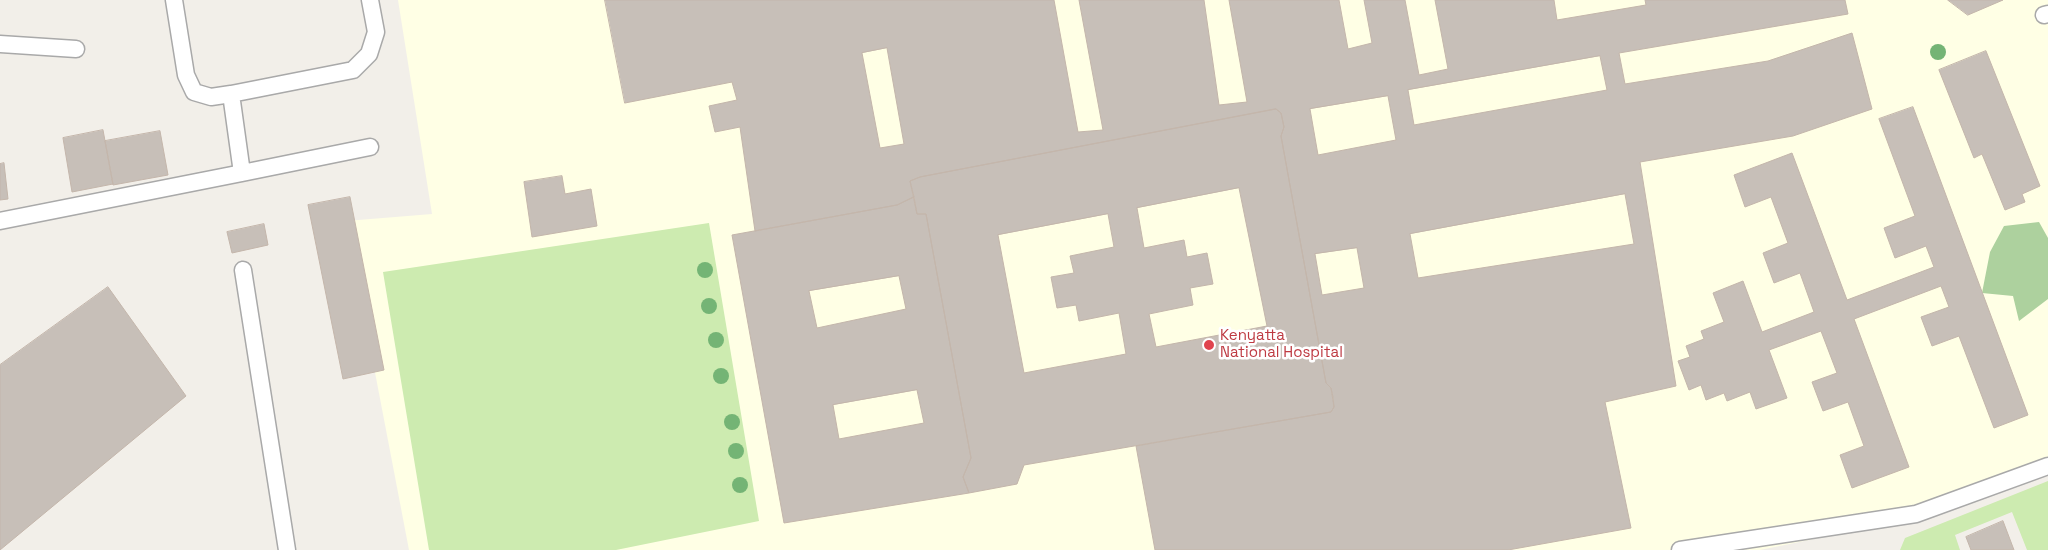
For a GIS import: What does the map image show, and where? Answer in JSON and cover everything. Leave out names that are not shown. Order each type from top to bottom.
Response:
[{"type":"lane","points":[[174,0],[186,76],[194,92],[211,97],[353,70],[369,54],[376,32],[370,0]]},
{"type":"lane","points":[[0,44],[76,49]]},
{"type":"lane","points":[[230,94],[242,173]]},
{"type":"lane","points":[[0,221],[370,147]]},
{"type":"lane","points":[[243,270],[287,550]]},
{"type":"lane","points":[[1680,550],[1916,514],[2048,466]]},
{"type":"shaded area","name":"Kenyatta National Hospital","points":[[398,0],[2048,0],[2048,469],[1937,514],[1760,550],[409,550],[346,221],[432,214]]},
{"type":"green space","points":[[2039,222],[2048,238],[2048,299],[2019,321],[2013,296],[1982,293],[1990,252],[2004,226]]},
{"type":"green space","points":[[709,223],[759,521],[616,550],[429,550],[383,272]]},
{"type":"green space","points":[[2048,481],[2048,550],[2027,550],[2012,512],[1955,535],[1960,550],[1900,550],[1905,538]]},
{"type":"building","points":[[605,0],[1054,0],[1078,132],[1103,130],[1079,0],[1204,0],[1219,105],[1247,102],[1229,0],[1339,0],[1348,49],[1372,43],[1364,0],[1405,0],[1419,75],[1448,69],[1435,0],[1554,0],[1557,20],[1646,5],[1645,0],[1845,0],[1848,14],[1619,53],[1625,84],[1768,61],[1852,33],[1872,109],[1793,136],[1640,162],[1676,386],[1605,402],[1631,528],[1508,550],[1155,550],[1136,446],[1331,412],[1334,407],[1331,388],[1326,383],[1281,136],[1284,127],[1281,113],[1276,109],[920,177],[910,181],[914,197],[897,205],[755,231],[740,127],[715,132],[709,106],[737,100],[732,82],[625,103]],"holes":[[[887,48],[904,144],[880,148],[862,53]],[[1600,56],[1607,90],[1414,125],[1408,90]],[[1388,96],[1396,140],[1318,155],[1310,109]],[[1625,194],[1634,244],[1418,278],[1410,234]],[[1357,248],[1364,288],[1322,295],[1315,254]]]},
{"type":"building","points":[[1948,0],[2003,0],[1968,15]]},
{"type":"building","points":[[1986,51],[2040,186],[2022,194],[2025,202],[2005,210],[1982,154],[1974,158],[1939,70]]},
{"type":"building","points":[[1913,107],[2028,415],[1994,428],[1959,336],[1932,346],[1921,317],[1949,307],[1941,286],[1854,319],[1909,467],[1852,488],[1840,455],[1864,446],[1848,402],[1823,411],[1812,382],[1837,373],[1821,331],[1769,350],[1787,398],[1756,409],[1750,392],[1727,401],[1724,393],[1706,400],[1701,385],[1689,390],[1678,361],[1690,357],[1686,346],[1704,339],[1701,331],[1724,322],[1713,293],[1743,281],[1762,332],[1814,312],[1800,273],[1774,283],[1763,253],[1788,243],[1771,197],[1745,207],[1734,175],[1792,153],[1847,300],[1934,267],[1926,246],[1895,258],[1884,228],[1915,216],[1879,119]]},
{"type":"building","points":[[1276,109],[1281,113],[1284,127],[1281,136],[1326,383],[1331,388],[1334,407],[1331,412],[1024,465],[1017,484],[969,493],[963,477],[971,458],[926,214],[917,214],[910,181],[920,177]],"holes":[[[1239,188],[1267,326],[1156,347],[1149,314],[1193,305],[1190,288],[1213,284],[1207,253],[1187,257],[1184,240],[1144,248],[1137,208]],[[1108,214],[1114,247],[1070,256],[1074,273],[1051,277],[1057,308],[1076,305],[1079,321],[1119,313],[1126,354],[1024,373],[998,235]]]},
{"type":"building","points":[[103,130],[113,184],[72,192],[63,138]]},
{"type":"building","points":[[160,131],[168,175],[113,185],[105,141]]},
{"type":"building","points":[[4,163],[8,199],[0,200],[0,164]]},
{"type":"building","points":[[562,176],[565,194],[591,189],[597,226],[532,237],[524,182]]},
{"type":"building","points":[[350,197],[384,370],[343,379],[308,205]]},
{"type":"building","points":[[914,197],[917,214],[926,214],[971,458],[963,477],[969,493],[784,523],[732,235],[897,205]],"holes":[[[899,276],[906,309],[817,328],[809,291]],[[917,390],[924,423],[839,439],[833,405]]]},
{"type":"building","points":[[264,224],[268,245],[232,253],[227,232]]},
{"type":"building","points":[[108,287],[186,396],[0,550],[0,365]]},
{"type":"building","points":[[2003,521],[2014,550],[1971,550],[1966,537]]},
{"type":"place","name":"Kenyatta National Hospital","points":[[1209,345]]}]
